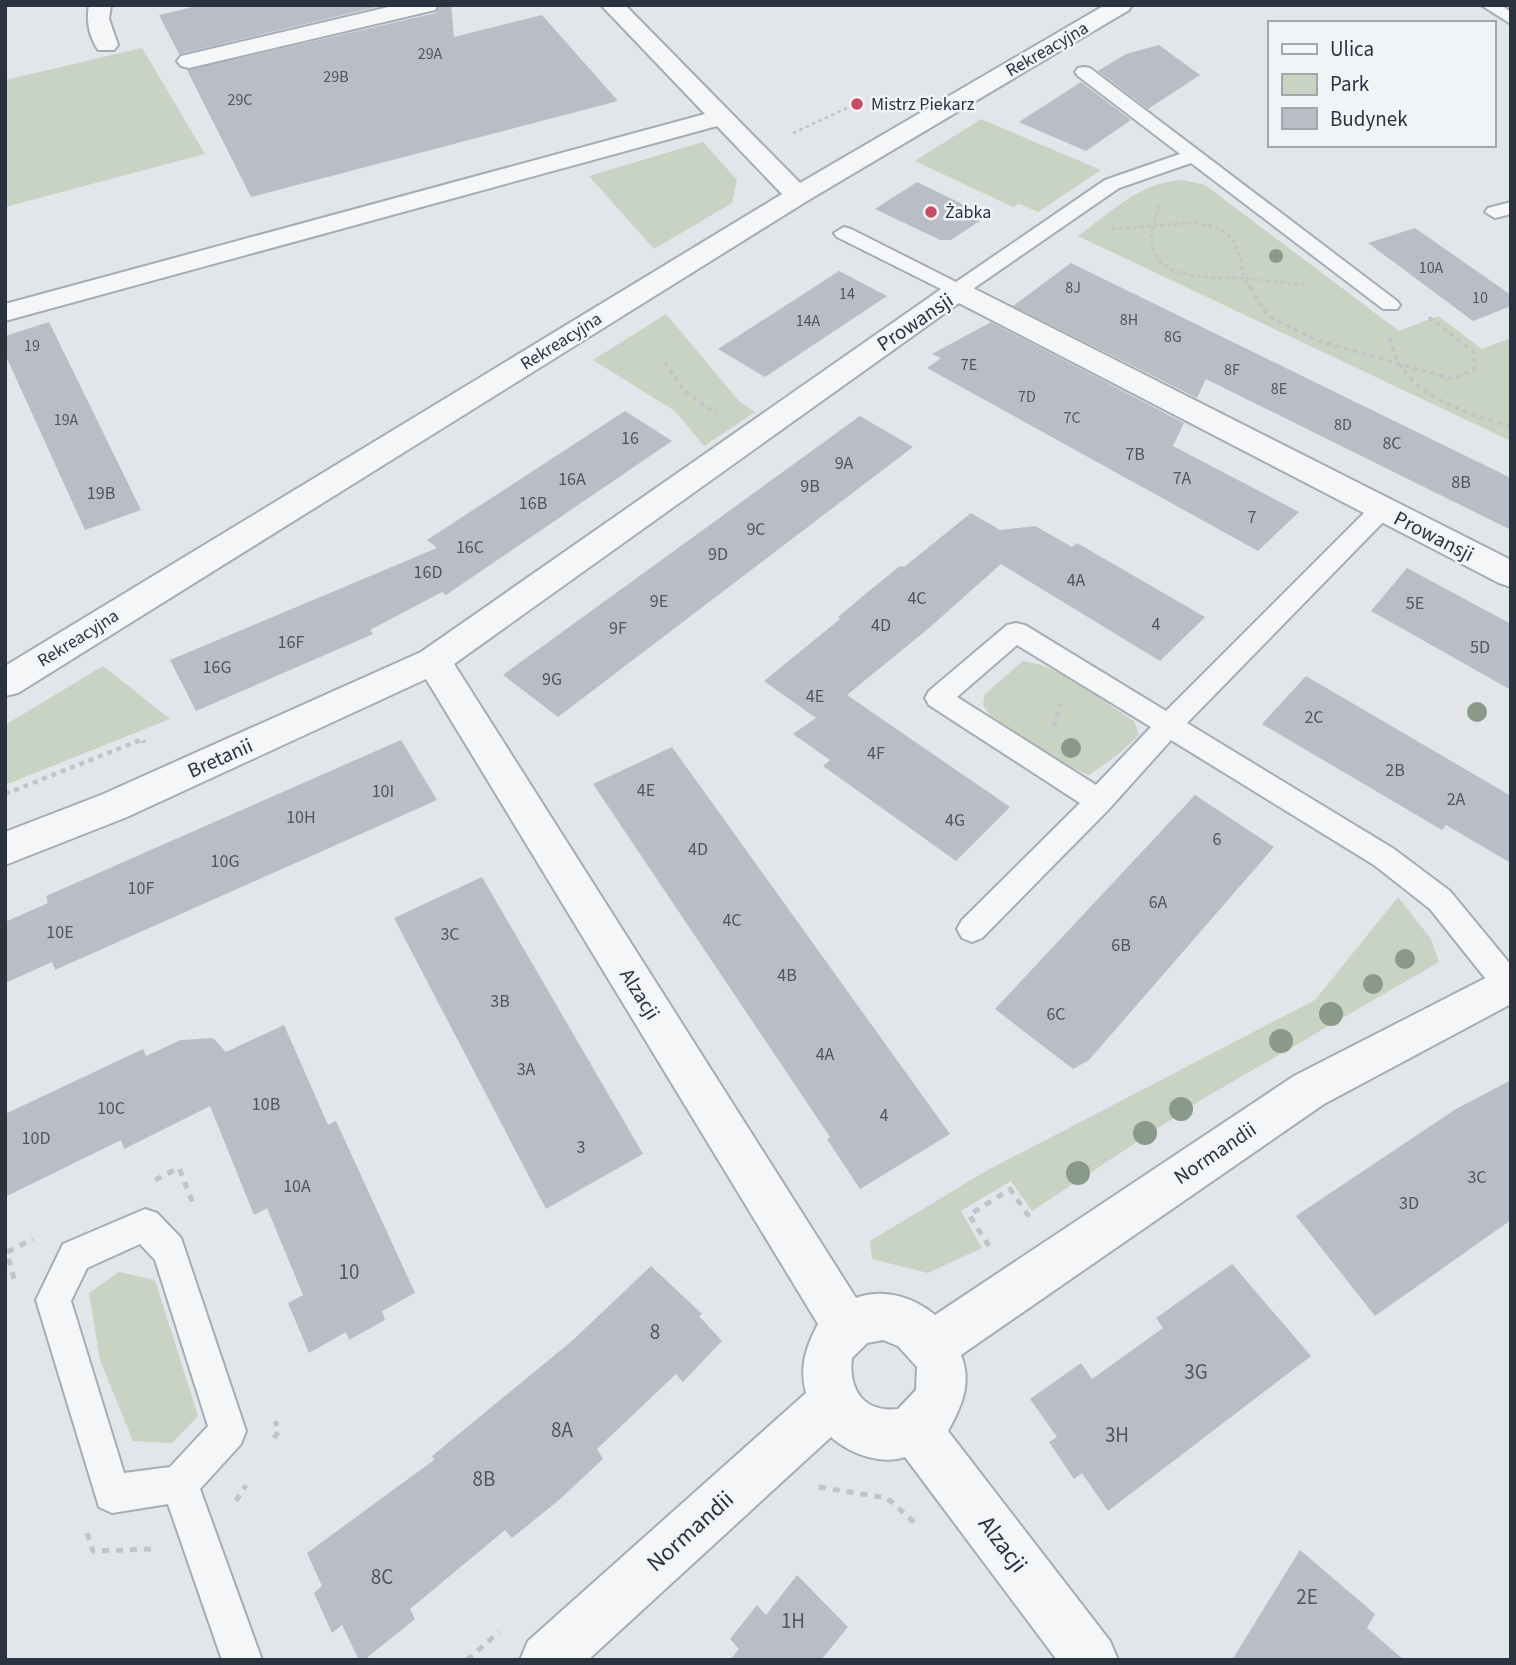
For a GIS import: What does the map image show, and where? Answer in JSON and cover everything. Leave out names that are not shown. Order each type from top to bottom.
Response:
[{"type":"street","points":[[100,5],[98,19],[106,45]]},
{"type":"street","points":[[189,61],[427,5]]},
{"type":"street","points":[[612,5],[799,195]]},
{"type":"street","name":"Rekreacyjna","points":[[5,683],[799,195],[1121,5]]},
{"type":"street","points":[[5,313],[724,117]]},
{"type":"street","name":"Prowansji","points":[[433,662],[957,291],[1511,575]]},
{"type":"street","name":"Bretanii","points":[[5,849],[114,806],[433,662]]},
{"type":"street","name":"Alzacji","points":[[433,662],[847,1327]]},
{"type":"street","name":"Normandii","points":[[932,1346],[1309,1090],[1509,983]]},
{"type":"street","points":[[883,1316],[902,1320],[919,1330],[932,1346],[940,1363],[942,1382],[938,1401],[928,1417],[915,1429],[897,1435],[878,1436],[852,1424],[832,1402],[827,1382],[828,1361],[834,1342],[847,1327],[864,1319],[883,1316]]},
{"type":"street","name":"Normandii","points":[[547,1660],[832,1402]]},
{"type":"street","name":"Alzacji","points":[[915,1429],[1091,1660]]},
{"type":"lane","points":[[1489,5],[1511,20]]},
{"type":"lane","points":[[1084,72],[1390,306]]},
{"type":"lane","points":[[844,233],[957,291],[1112,184],[1193,156]]},
{"type":"lane","points":[[972,929],[1099,802],[1169,725],[1381,510]]},
{"type":"lane","points":[[1099,802],[939,698],[1016,632],[1384,857],[1440,900],[1509,983]]},
{"type":"lane","points":[[145,1225],[169,1250],[228,1431],[180,1484],[112,1494],[53,1300],[75,1256],[145,1225]]},
{"type":"lane","points":[[180,1484],[242,1660]]},
{"type":"path","points":[[790,135],[847,108]]},
{"type":"path","points":[[1159,206],[1150,246],[1160,263],[1193,277],[1244,278],[1309,286]]},
{"type":"path","points":[[1108,229],[1185,223],[1221,229],[1234,242],[1244,278],[1268,316],[1320,341],[1453,379],[1475,369],[1474,352],[1422,311]]},
{"type":"path","points":[[1390,335],[1390,343],[1399,365],[1417,387],[1461,410],[1511,427]]},
{"type":"path","points":[[665,362],[683,388],[726,421]]},
{"type":"path","points":[[1054,736],[1060,702]]},
{"type":"path","points":[[142,1186],[179,1168],[198,1218]]},
{"type":"path","points":[[995,1256],[969,1215],[1010,1189],[1037,1228]]},
{"type":"path","points":[[18,1291],[7,1252],[44,1234]]},
{"type":"path","points":[[272,1442],[279,1431],[274,1419]]},
{"type":"path","points":[[234,1504],[253,1473]]},
{"type":"path","points":[[810,1492],[820,1486],[887,1498],[925,1535]]},
{"type":"path","points":[[85,1525],[93,1551],[141,1548],[160,1550]]},
{"type":"path","points":[[467,1660],[508,1625]]},
{"type":"green space","points":[[142,48],[205,154],[5,207],[5,80]]},
{"type":"green space","points":[[981,119],[1101,170],[1038,212],[1019,204],[1013,207],[915,161]]},
{"type":"green space","points":[[703,142],[737,180],[732,203],[654,249],[589,176]]},
{"type":"green space","points":[[1183,180],[1205,185],[1399,331],[1438,316],[1482,349],[1511,338],[1511,441],[1078,236],[1140,192],[1167,182]]},
{"type":"green space","points":[[666,314],[739,401],[755,412],[704,446],[675,411],[593,360]]},
{"type":"green space","points":[[1023,661],[1051,669],[1080,685],[1134,721],[1139,735],[1120,753],[1089,775],[1053,760],[990,715],[983,705],[985,694]]},
{"type":"green space","points":[[103,666],[170,719],[5,785],[5,725]]},
{"type":"green space","points":[[1398,897],[1431,939],[1439,962],[1201,1100],[1032,1211],[1011,1181],[961,1211],[982,1248],[928,1273],[872,1259],[870,1241],[986,1171],[1315,1000]]},
{"type":"green space","points":[[119,1272],[155,1280],[198,1416],[172,1443],[133,1441],[100,1360],[89,1293]]},
{"type":"building","points":[[201,5],[385,5],[179,54],[159,15]]},
{"type":"building","points":[[440,5],[451,5],[454,37],[542,15],[618,101],[251,197],[187,70],[436,13]]},
{"type":"building","points":[[1159,45],[1200,75],[1148,109],[1098,71],[1126,54]]},
{"type":"building","points":[[1081,82],[1131,120],[1086,151],[1019,122]]},
{"type":"building","name":"Żabka","points":[[917,182],[987,216],[951,240],[940,240],[875,209]]},
{"type":"building","points":[[1415,228],[1511,295],[1511,306],[1473,321],[1368,243]]},
{"type":"building","points":[[1071,263],[1511,478],[1511,530],[1206,379],[1197,398],[1013,306]]},
{"type":"building","points":[[839,271],[887,296],[765,377],[718,349]]},
{"type":"building","points":[[49,322],[141,510],[85,530],[5,354],[5,336]]},
{"type":"building","points":[[991,322],[1184,423],[1173,446],[1299,512],[1258,551],[927,368],[941,358],[932,354]]},
{"type":"building","points":[[625,411],[672,441],[446,595],[442,592],[370,630],[373,634],[196,711],[170,660],[437,548],[427,540]]},
{"type":"building","points":[[860,416],[913,447],[558,717],[503,675]]},
{"type":"building","points":[[971,513],[1000,530],[1035,526],[1072,547],[1077,543],[1205,617],[1160,661],[1001,564],[847,695],[1010,807],[956,861],[823,766],[830,760],[793,734],[816,718],[764,681],[840,619],[838,617],[869,591],[900,566],[904,567]]},
{"type":"building","points":[[1407,568],[1511,624],[1511,690],[1371,611]]},
{"type":"building","points":[[1306,676],[1511,796],[1511,863],[1446,825],[1442,830],[1262,724]]},
{"type":"building","points":[[401,740],[437,800],[55,970],[52,962],[5,983],[5,922],[48,903],[46,896]]},
{"type":"building","points":[[672,747],[950,1134],[860,1189],[827,1139],[830,1137],[593,784]]},
{"type":"building","points":[[1195,795],[1274,847],[1089,1060],[1073,1069],[995,1009]]},
{"type":"building","points":[[482,877],[643,1154],[546,1209],[394,918]]},
{"type":"building","points":[[284,1025],[328,1125],[336,1121],[415,1293],[382,1311],[385,1320],[349,1340],[346,1332],[309,1353],[288,1303],[303,1295],[267,1208],[254,1215],[210,1106],[124,1149],[121,1140],[5,1197],[5,1114],[143,1049],[146,1056],[181,1040],[213,1038],[226,1052]]},
{"type":"building","points":[[1511,1080],[1511,1220],[1375,1316],[1296,1216],[1456,1109]]},
{"type":"building","points":[[1232,1264],[1311,1356],[1108,1511],[1082,1473],[1074,1479],[1049,1442],[1057,1437],[1030,1399],[1081,1363],[1092,1379],[1163,1328],[1156,1318]]},
{"type":"building","points":[[651,1266],[702,1314],[699,1316],[722,1341],[683,1382],[676,1374],[597,1449],[603,1459],[559,1500],[512,1538],[505,1530],[410,1609],[415,1619],[364,1660],[359,1660],[342,1625],[332,1633],[314,1593],[322,1586],[307,1553],[434,1460],[432,1456],[573,1340]]},
{"type":"building","points":[[1300,1550],[1375,1614],[1367,1628],[1404,1660],[1232,1660]]},
{"type":"building","points":[[797,1575],[848,1627],[821,1660],[730,1660],[739,1649],[730,1639],[757,1605],[766,1615]]},
{"type":"place","name":"Mistrz Piekarz","points":[[857,104]]},
{"type":"place","name":"Żabka","points":[[931,212]]}]
